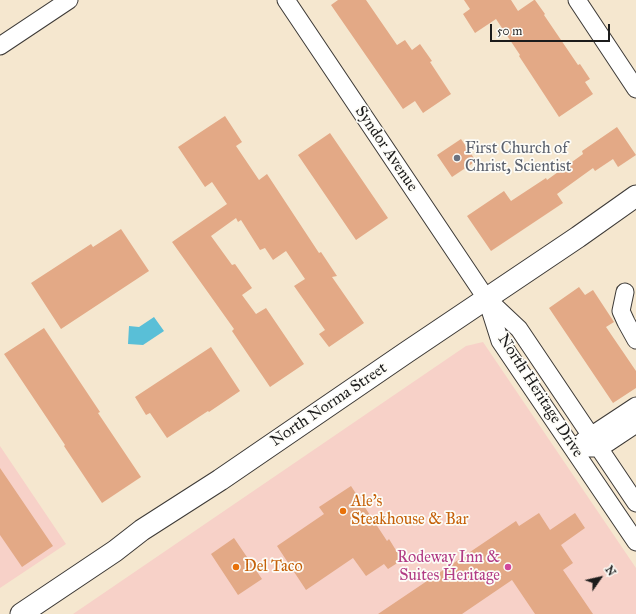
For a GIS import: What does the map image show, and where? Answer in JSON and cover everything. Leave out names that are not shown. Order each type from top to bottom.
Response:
[{"type":"street","points":[[0,46],[69,0]]},
{"type":"street","name":"Syndor Avenue","points":[[286,0],[486,298]]},
{"type":"street","points":[[577,0],[636,88]]},
{"type":"street","name":"North Norma Street","points":[[21,614],[115,551],[142,530],[220,480],[636,196]]},
{"type":"street","points":[[625,292],[621,311],[636,340]]},
{"type":"street","name":"North Heritage Drive","points":[[486,298],[519,329],[636,503]]},
{"type":"street","name":"North Heritage Drive","points":[[486,298],[500,341],[636,542]]},
{"type":"street","points":[[596,442],[636,406]]},
{"type":"street","points":[[572,447],[596,442],[636,424]]},
{"type":"shaded area","points":[[483,342],[636,568],[636,614],[73,614],[466,346]]},
{"type":"shaded area","points":[[0,446],[66,544],[0,588]]},
{"type":"water","points":[[154,317],[164,331],[143,345],[128,344],[129,326],[139,327]]},
{"type":"building","points":[[338,0],[366,0],[397,45],[405,40],[412,50],[420,44],[432,61],[430,62],[451,94],[423,113],[415,101],[403,109],[331,5]]},
{"type":"building","points":[[464,0],[511,0],[518,11],[535,0],[578,65],[580,64],[590,79],[585,82],[593,94],[559,117],[496,19],[475,33],[463,14],[470,9]]},
{"type":"building","points":[[225,116],[242,142],[236,146],[259,180],[267,174],[319,253],[321,252],[337,276],[332,277],[364,323],[329,347],[319,334],[325,330],[294,286],[305,279],[286,251],[273,260],[265,248],[260,250],[241,220],[238,222],[236,218],[211,236],[232,265],[235,264],[252,288],[242,295],[256,314],[266,308],[304,364],[270,387],[232,331],[234,329],[172,242],[227,204],[212,182],[205,187],[178,147]]},
{"type":"building","points":[[617,127],[636,155],[618,167],[613,159],[595,171],[593,168],[557,194],[563,203],[491,251],[467,216],[504,191],[511,201],[546,178],[547,180],[583,154],[582,151]]},
{"type":"building","points":[[330,133],[388,218],[356,240],[298,155]]},
{"type":"building","points":[[461,139],[476,161],[452,177],[437,155]]},
{"type":"building","points":[[121,229],[149,271],[61,329],[31,283],[91,244],[93,247]]},
{"type":"building","points":[[579,287],[585,295],[593,290],[614,322],[606,327],[636,371],[636,388],[613,403],[549,308]]},
{"type":"building","points":[[44,328],[141,477],[102,503],[4,354]]},
{"type":"building","points":[[211,347],[240,391],[167,438],[150,413],[146,415],[135,397]]},
{"type":"building","points":[[0,468],[53,546],[22,567],[0,535]]},
{"type":"building","points":[[351,486],[387,541],[389,539],[402,560],[388,569],[384,564],[366,576],[353,558],[306,590],[277,546],[324,514],[319,507]]},
{"type":"building","name":"Rodeway Inn & Suites Heritage","points":[[539,513],[550,530],[575,513],[585,528],[561,545],[573,563],[563,570],[593,614],[535,614],[512,580],[462,614],[378,614],[516,521],[519,526]]},
{"type":"building","name":"Del Taco","points":[[234,538],[262,579],[238,595],[211,554]]},
{"type":"place","name":"First Church of Christ, Scientist","points":[[457,158]]},
{"type":"place","name":"Ale's Steakhouse & Bar","points":[[343,511]]},
{"type":"place","name":"Del Taco","points":[[236,567]]},
{"type":"place","name":"Rodeway Inn & Suites Heritage","points":[[508,567]]}]
